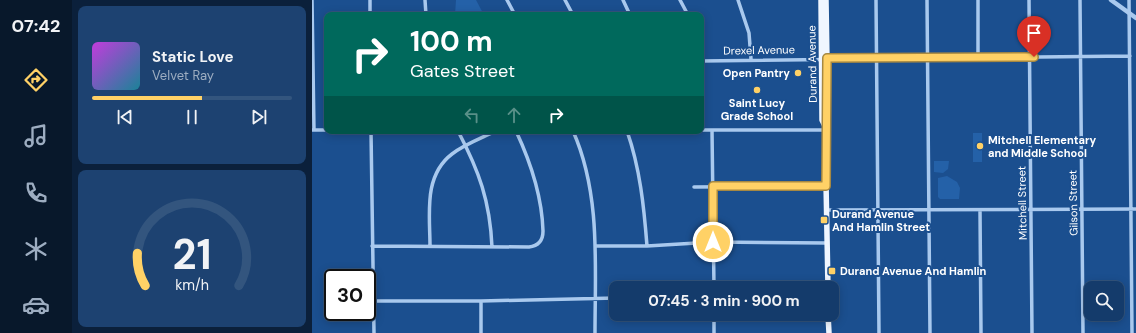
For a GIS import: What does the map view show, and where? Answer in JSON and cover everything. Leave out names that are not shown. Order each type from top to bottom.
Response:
[{"type":"main road","name":"Durand Avenue","points":[[821,0],[824,58]]},
{"type":"main road","name":"Durand Avenue","points":[[826,0],[822,120],[826,128],[828,281]]},
{"type":"main road","points":[[828,321],[828,333]]},
{"type":"street","points":[[312,0],[313,130],[324,130]]},
{"type":"street","points":[[370,0],[370,12]]},
{"type":"street","points":[[426,0],[426,12]]},
{"type":"street","points":[[508,0],[514,12]]},
{"type":"street","points":[[565,0],[571,12]]},
{"type":"street","points":[[623,0],[629,12]]},
{"type":"street","points":[[680,0],[686,12]]},
{"type":"street","points":[[738,0],[749,33],[751,59]]},
{"type":"street","points":[[876,0],[879,333]]},
{"type":"street","points":[[927,0],[930,333]]},
{"type":"street","points":[[978,0],[978,57]]},
{"type":"street","name":"Mitchell Street","points":[[1029,0],[1032,333]]},
{"type":"street","name":"Gilson Street","points":[[1080,0],[1083,333]]},
{"type":"street","points":[[1111,0],[1136,18]]},
{"type":"street","points":[[1130,0],[1132,333]]},
{"type":"street","name":"Drexel Avenue","points":[[704,61],[824,58],[1130,56]]},
{"type":"street","points":[[704,130],[826,128]]},
{"type":"street","points":[[712,130],[714,281]]},
{"type":"street","points":[[371,134],[372,269]]},
{"type":"street","points":[[460,134],[484,187],[490,219],[492,247]]},
{"type":"street","points":[[430,246],[430,195],[434,178],[445,160],[466,146],[490,134]]},
{"type":"street","points":[[372,246],[529,247],[540,242],[543,236],[543,221],[538,190],[526,154],[517,134]]},
{"type":"street","points":[[574,134],[588,182],[592,206],[595,246],[595,333]]},
{"type":"street","points":[[628,134],[640,179],[647,246]]},
{"type":"street","points":[[694,186],[826,186]]},
{"type":"street","points":[[827,210],[1136,209]]},
{"type":"street","points":[[980,210],[981,333]]},
{"type":"street","points":[[595,246],[647,246],[713,242],[828,242]]},
{"type":"street","points":[[376,301],[481,301],[609,298]]},
{"type":"street","points":[[481,301],[481,333]]},
{"type":"street","points":[[374,321],[374,333]]},
{"type":"street","points":[[714,321],[714,333]]},
{"type":"shaded area","points":[[456,0],[476,0],[482,12],[455,12]]},
{"type":"shaded area","points":[[973,133],[982,133],[982,147],[973,147]]},
{"type":"shaded area","points":[[973,147],[982,147],[982,162],[973,162]]},
{"type":"shaded area","points":[[934,161],[949,161],[948,169],[943,173],[934,172]]},
{"type":"shaded area","points":[[947,176],[957,182],[960,188],[959,199],[940,199],[938,197],[938,178]]},
{"type":"place","name":"Open Pantry","points":[[798,73]]},
{"type":"place","name":"Saint Lucy Grade School","points":[[757,90]]},
{"type":"place","name":"Mitchell Elementary and Middle School","points":[[980,146]]},
{"type":"place","name":"Durand Avenue And Hamlin Street","points":[[824,220]]},
{"type":"place","name":"Durand Avenue And Hamlin","points":[[832,271]]},
{"type":"route","points":[[713,242],[713,186],[826,186],[826,126],[828,122],[827,58],[1034,57]]}]
